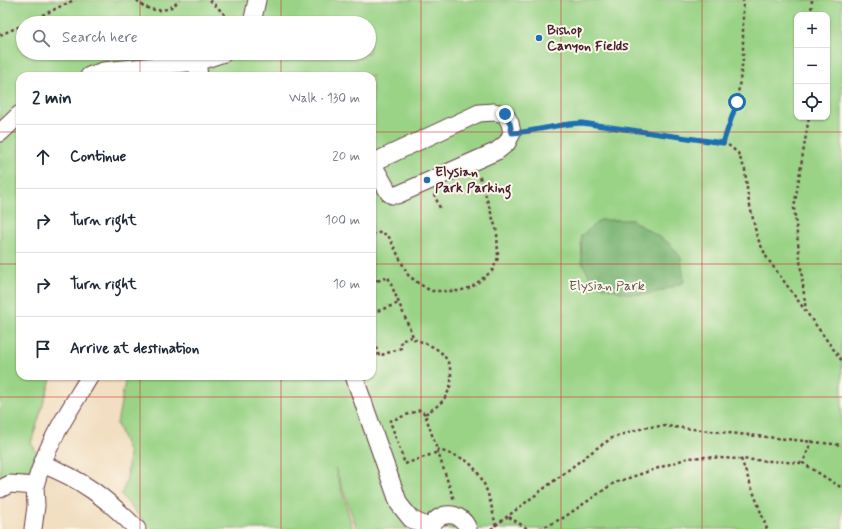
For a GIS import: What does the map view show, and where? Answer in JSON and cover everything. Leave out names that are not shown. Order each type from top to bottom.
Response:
[{"type":"street","points":[[254,16],[257,0]]},
{"type":"street","points":[[100,72],[198,69],[213,60]]},
{"type":"street","points":[[376,161],[479,113],[494,112],[505,114],[510,123],[512,133],[507,143],[496,151],[397,194],[392,195],[389,193],[376,171]]},
{"type":"street","points":[[0,133],[16,118]]},
{"type":"street","points":[[33,529],[36,506],[35,486],[42,464],[69,410],[88,380]]},
{"type":"street","points":[[355,380],[399,504],[411,519],[430,529],[437,518],[449,514],[455,515],[465,523],[468,529]]},
{"type":"street","points":[[42,464],[67,473],[97,492],[137,529]]},
{"type":"street","points":[[0,489],[10,484],[35,486]]},
{"type":"path","points":[[41,16],[74,0]]},
{"type":"path","points":[[137,0],[145,8],[162,10],[170,8],[179,0]]},
{"type":"path","points":[[210,0],[226,16]]},
{"type":"path","points":[[723,143],[737,102],[744,59],[742,0]]},
{"type":"path","points":[[811,12],[812,0]]},
{"type":"path","points":[[0,35],[16,27]]},
{"type":"path","points":[[806,312],[794,208],[809,120]]},
{"type":"path","points":[[512,133],[532,131],[564,124],[582,123],[727,144],[738,152],[745,170],[748,198],[757,237],[767,258],[842,361]]},
{"type":"path","points":[[376,234],[382,232],[389,237],[408,275],[431,291],[459,292],[472,287],[492,271],[498,258],[497,232],[475,160]]},
{"type":"path","points":[[377,281],[388,278],[400,303],[414,339],[430,344],[444,354],[450,363],[452,381],[444,400],[425,414]]},
{"type":"path","points":[[376,312],[400,303]]},
{"type":"path","points":[[376,347],[379,356],[401,348],[401,341],[414,336]]},
{"type":"path","points":[[438,452],[405,464],[390,421],[420,410],[425,414],[454,498],[455,515]]},
{"type":"path","points":[[491,529],[509,517],[612,438],[648,427],[680,427],[812,440],[842,445]]},
{"type":"path","points":[[803,463],[812,440]]},
{"type":"path","points":[[437,449],[467,462],[481,476],[490,499],[496,526]]},
{"type":"path","points":[[540,529],[563,518],[614,483],[688,458],[705,457],[803,463],[842,488]]},
{"type":"path","points":[[741,459],[767,529]]},
{"type":"path","points":[[509,517],[528,529]]},
{"type":"green space","name":"Elysian Park","points":[[0,0],[842,0],[842,529],[357,529],[335,468],[353,529],[150,529],[121,495],[127,479],[129,453],[117,424],[125,380],[376,380],[376,72],[16,72],[16,380],[51,380],[31,443],[39,456],[31,471],[16,470],[0,479]]},
{"type":"green space","points":[[600,220],[632,220],[670,244],[681,258],[684,282],[658,292],[648,294],[629,294],[593,283],[582,262],[581,236]]},
{"type":"place","name":"Bishop Canyon Fields","points":[[539,38]]},
{"type":"place","name":"Elysian Park Parking","points":[[427,180]]},
{"type":"route","points":[[505,114],[510,123],[512,133],[545,129],[564,124],[582,123],[723,143],[737,102]]}]
